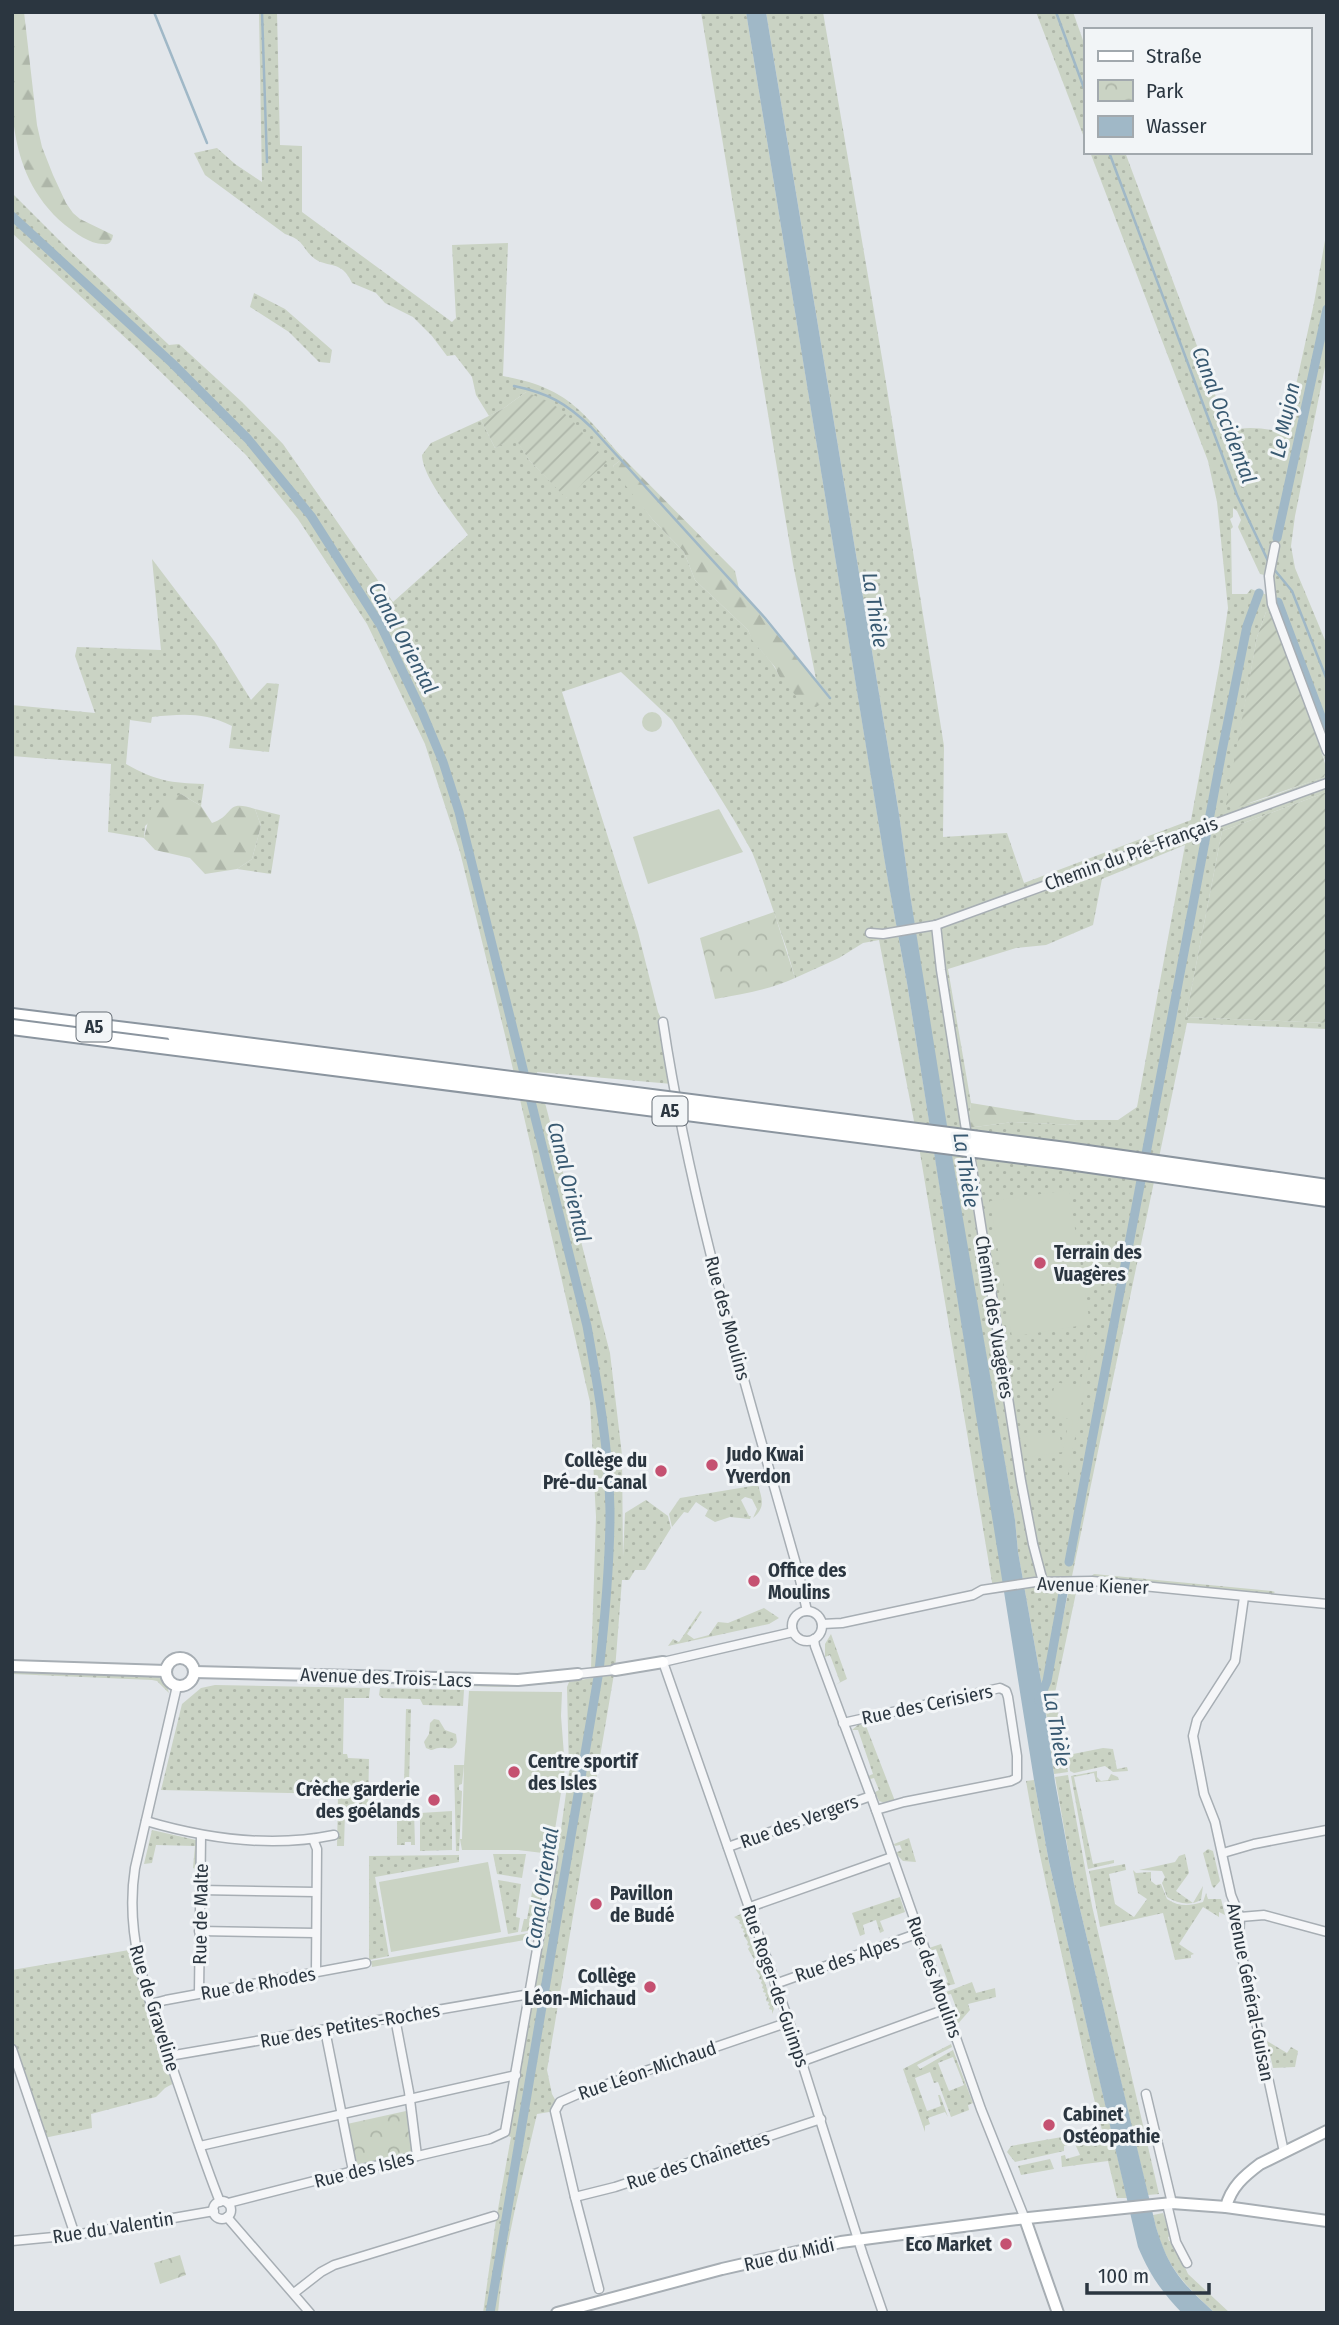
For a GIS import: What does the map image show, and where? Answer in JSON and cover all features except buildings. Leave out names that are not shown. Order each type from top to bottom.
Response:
[{"type":"highway","name":"A5","points":[[12,1016],[1039,1146],[1327,1187]]},
{"type":"highway","name":"A5","points":[[12,1027],[1076,1163],[1327,1199]]},
{"type":"street","points":[[1275,545],[1269,587],[1275,613],[1327,751]]},
{"type":"street","name":"Chemin du Pré-Français","points":[[870,933],[883,934],[933,926],[1327,783]]},
{"type":"street","name":"Chemin des Vuagères","points":[[933,926],[1039,1582]]},
{"type":"street","name":"Rue des Moulins","points":[[663,1022],[672,1084],[700,1217],[807,1611]]},
{"type":"street","name":"Avenue Kiener","points":[[822,1624],[842,1623],[973,1595],[993,1588],[1039,1582],[1092,1581],[1327,1605]]},
{"type":"street","name":"Avenue Général-Guisan","points":[[1244,1597],[1235,1661],[1197,1720],[1193,1736],[1203,1794],[1214,1822],[1231,1895],[1240,1917],[1239,1942],[1284,2152]]},
{"type":"street","points":[[807,1611],[818,1616],[822,1624],[820,1633],[810,1641],[800,1640],[793,1632],[794,1618],[807,1611]]},
{"type":"street","points":[[579,1674],[663,1662],[793,1632]]},
{"type":"street","name":"Rue des Moulins","points":[[814,1639],[981,2109],[1025,2219],[1058,2313]]},
{"type":"street","points":[[182,1658],[191,1665],[194,1672],[189,1683],[177,1686],[169,1681],[166,1671],[171,1661],[182,1658]]},
{"type":"street","name":"Rue Roger-de-Guimps","points":[[663,1662],[803,2061],[883,2313]]},
{"type":"street","points":[[12,1666],[166,1671]]},
{"type":"street","name":"Avenue des Trois-Lacs","points":[[194,1672],[518,1680],[579,1674]]},
{"type":"street","name":"Rue de Graveline","points":[[177,1686],[134,1878],[131,1915],[138,1961],[151,2004],[200,2146],[224,2203]]},
{"type":"street","name":"Rue des Cerisiers","points":[[844,1723],[1000,1688],[1006,1691],[1017,1756],[1017,1777],[1011,1781],[876,1810]]},
{"type":"street","name":"Rue des Vergers","points":[[728,1847],[871,1796]]},
{"type":"street","points":[[146,1821],[234,1840],[313,1839],[334,1835]]},
{"type":"street","points":[[1223,1853],[1327,1830]]},
{"type":"street","name":"Rue de Malte","points":[[199,1993],[201,1835]]},
{"type":"street","points":[[313,1839],[317,1849],[316,1972]]},
{"type":"street","points":[[200,2146],[516,2076],[553,1857]]},
{"type":"street","points":[[750,1907],[892,1857]]},
{"type":"street","points":[[200,1890],[316,1892]]},
{"type":"street","points":[[1240,1917],[1264,1915],[1327,1932]]},
{"type":"street","points":[[199,1931],[315,1933]]},
{"type":"street","name":"Rue des Alpes","points":[[775,1983],[919,1933]]},
{"type":"street","name":"Rue de Rhodes","points":[[151,2004],[366,1963]]},
{"type":"street","name":"Rue des Petites-Roches","points":[[169,2056],[530,1994]]},
{"type":"street","points":[[803,2061],[946,2009]]},
{"type":"street","points":[[395,2018],[417,2156]]},
{"type":"street","name":"Rue Léon-Michaud","points":[[600,2289],[555,2111],[560,2102],[789,2022]]},
{"type":"street","points":[[324,2030],[353,2171]]},
{"type":"street","points":[[12,2049],[75,2235]]},
{"type":"street","name":"Rue des Isles","points":[[224,2203],[500,2135],[507,2128],[516,2076]]},
{"type":"street","points":[[1146,2094],[1166,2204],[1176,2242],[1187,2263]]},
{"type":"street","name":"Rue des Chaînettes","points":[[575,2197],[618,2186],[821,2119]]},
{"type":"street","points":[[1226,2207],[1235,2186],[1260,2164],[1327,2131]]},
{"type":"street","points":[[224,2203],[231,2210],[227,2217],[219,2218],[214,2211],[215,2205],[224,2203]]},
{"type":"street","name":"Rue du Midi","points":[[557,2313],[722,2269],[859,2239],[1025,2219],[1166,2204],[1226,2207],[1327,2221]]},
{"type":"street","name":"Rue du Valentin","points":[[12,2241],[75,2235],[214,2211]]},
{"type":"street","points":[[294,2293],[334,2265],[494,2216]]},
{"type":"street","points":[[227,2217],[310,2313]]},
{"type":"green space","points":[[12,12],[24,12],[37,125],[53,175],[73,213],[113,235],[107,244],[88,240],[65,225],[44,203],[29,179],[14,126]]},
{"type":"green space","points":[[259,12],[277,12],[280,145],[302,146],[302,212],[452,322],[456,318],[452,245],[508,243],[503,376],[544,387],[572,404],[584,415],[623,458],[613,466],[653,520],[684,552],[695,580],[748,630],[779,676],[830,697],[816,679],[793,564],[701,12],[746,12],[1004,1587],[993,1588],[919,1147],[879,940],[863,943],[839,958],[795,978],[760,872],[734,820],[672,720],[621,672],[562,692],[638,932],[658,1012],[663,1022],[672,1084],[537,1072],[610,1353],[622,1455],[623,1557],[625,1513],[646,1500],[668,1516],[671,1528],[645,1570],[635,1570],[629,1580],[622,1580],[615,1670],[591,1669],[596,1517],[590,1402],[460,852],[425,744],[367,624],[298,519],[246,455],[12,233],[12,193],[169,345],[179,344],[283,444],[393,602],[468,535],[428,474],[422,455],[431,443],[481,420],[495,448],[515,437],[529,460],[567,498],[526,392],[489,416],[476,395],[472,377],[455,355],[447,356],[413,317],[385,303],[376,293],[352,283],[339,268],[315,259],[297,239],[285,234],[205,175],[194,153],[217,148],[262,182]]},
{"type":"green space","points":[[766,12],[823,12],[944,746],[943,837],[1007,833],[1024,883],[1191,820],[1228,608],[1217,502],[1208,461],[1091,154],[1126,154],[1229,432],[1248,428],[1280,431],[1287,426],[1327,229],[1327,357],[1291,546],[1295,568],[1327,645],[1327,766],[1285,651],[1266,612],[1257,637],[1227,805],[1246,804],[1274,796],[1324,777],[1327,770],[1327,792],[1222,831],[1186,1017],[1327,1023],[1327,1029],[1187,1023],[1071,1581],[1035,1582],[1037,1589],[1062,1589],[1042,1686],[968,1256],[899,814]],"holes":[[[1233,508],[1241,520],[1238,527],[1260,574],[1269,576],[1270,596],[1251,589],[1247,594],[1232,594],[1233,527],[1230,519],[1233,517]],[[1185,845],[1137,1107],[1118,1120],[1075,1120],[1078,1125],[1013,1122],[967,1128],[971,1103],[948,969],[1016,948],[1046,945],[1093,925],[1102,879]]]},
{"type":"green space","points":[[1036,12],[1073,12],[1084,43],[1084,137]]},
{"type":"green space","points":[[254,293],[285,309],[332,350],[330,363],[319,362],[289,332],[250,307]]},
{"type":"green space","points":[[526,392],[552,403],[572,420],[607,462],[566,498],[529,460],[515,438],[495,448],[481,420]]},
{"type":"green space","points":[[623,458],[735,571],[739,589],[830,698],[816,707],[805,704],[779,676],[775,667],[752,640],[748,630],[695,580],[684,552],[653,520],[618,476],[613,466]]},
{"type":"green space","points":[[152,559],[215,642],[251,700],[267,683],[279,684],[269,752],[229,748],[232,726],[212,718],[183,715],[152,717],[151,723],[130,720],[126,764],[164,780],[204,784],[201,806],[181,794],[145,826],[144,838],[108,832],[111,764],[12,756],[12,705],[95,713],[75,656],[77,647],[161,650]]},
{"type":"green space","points":[[1266,612],[1270,614],[1310,715],[1327,770],[1324,777],[1235,808],[1226,805],[1257,637]]},
{"type":"green space","points":[[652,712],[659,715],[662,722],[659,729],[652,732],[645,729],[642,722],[645,715]]},
{"type":"green space","points":[[1327,792],[1327,1023],[1186,1017],[1222,831]]},
{"type":"green space","points":[[181,794],[201,806],[212,823],[234,807],[255,809],[261,826],[252,859],[237,869],[205,874],[190,858],[155,850],[144,838],[152,805]]},
{"type":"green space","points":[[255,809],[280,815],[271,874],[237,869],[252,859],[261,826]]},
{"type":"green space","points":[[719,809],[743,852],[648,884],[633,837]]},
{"type":"green space","points":[[774,912],[795,978],[765,989],[715,999],[700,938]]},
{"type":"green space","points":[[971,1103],[1075,1120],[1079,1125],[1013,1122],[967,1128]]},
{"type":"green space","name":"Terrain des Vuagères","points":[[1069,1190],[1090,1324],[1012,1337],[990,1201]]},
{"type":"green space","points":[[1090,1333],[1095,1334],[1067,1479],[1061,1478],[1063,1452],[1028,1457],[1025,1437],[1059,1432],[1063,1451],[1067,1430],[1071,1430],[1073,1420],[1049,1415],[1055,1382],[1080,1387]]},
{"type":"green space","points":[[758,1485],[761,1506],[753,1518],[757,1509],[752,1499],[745,1497],[741,1500],[751,1516],[750,1519],[730,1517],[715,1522],[705,1516],[708,1510],[696,1502],[672,1527],[669,1514],[680,1498]]},
{"type":"green space","points":[[1094,1574],[1275,1592],[1272,1595],[1090,1577]]},
{"type":"green space","points":[[1077,1588],[1055,1693],[1068,1772],[1054,1774],[1044,1697],[1069,1589]]},
{"type":"green space","points":[[764,1608],[779,1618],[769,1624],[668,1646],[673,1639],[679,1642],[700,1611],[702,1612],[687,1634],[694,1639],[709,1635],[718,1622],[728,1623]]},
{"type":"green space","points":[[831,1634],[847,1679],[835,1685],[840,1682],[830,1655],[825,1657],[825,1644]]},
{"type":"green space","points":[[12,1670],[156,1676],[165,1680],[169,1693],[157,1681],[152,1680],[12,1674]]},
{"type":"green space","points":[[614,1674],[547,2070],[552,2094],[558,2105],[555,2111],[537,2114],[509,2238],[498,2313],[483,2313],[511,2137],[508,2136],[508,2129],[557,1858],[569,1772],[567,1687],[569,1682]]},
{"type":"green space","points":[[563,1680],[562,1683],[506,1687],[382,1684],[512,1684]]},
{"type":"green space","points":[[215,1685],[370,1688],[369,1698],[344,1698],[343,1754],[347,1754],[348,1758],[369,1759],[368,1810],[414,1810],[415,1845],[405,1842],[405,1845],[397,1845],[397,1813],[345,1813],[344,1846],[337,1846],[336,1794],[161,1790],[182,1704],[201,1688]]},
{"type":"green space","points":[[380,1688],[464,1690],[463,1706],[423,1705],[420,1699],[382,1698],[379,1695]]},
{"type":"green space","name":"Centre sportif des Isles","points":[[469,1691],[562,1692],[565,1768],[551,1854],[518,1850],[462,1850],[460,1839]]},
{"type":"green space","points":[[406,1709],[411,1709],[409,1784],[404,1784]]},
{"type":"green space","points":[[434,1719],[439,1720],[445,1730],[456,1734],[457,1742],[453,1747],[431,1750],[426,1748],[424,1742]]},
{"type":"green space","points":[[859,1724],[866,1726],[895,1801],[879,1801],[875,1792],[879,1790],[874,1778],[870,1779],[868,1776],[873,1774],[858,1730],[852,1730]]},
{"type":"green space","points":[[1103,1748],[1113,1749],[1117,1769],[1127,1767],[1128,1771],[1113,1772],[1105,1766],[1074,1773],[1070,1771],[1068,1755]]},
{"type":"green space","points":[[454,1765],[464,1765],[462,1784],[459,1785],[459,1790],[462,1791],[459,1851],[456,1851]]},
{"type":"green space","points":[[1097,1771],[1097,1777],[1101,1781],[1108,1780],[1111,1774],[1119,1780],[1096,1782],[1094,1773],[1074,1777],[1093,1864],[1114,1860],[1114,1863],[1088,1869],[1071,1776]]},
{"type":"green space","points":[[1068,1775],[1092,1906],[1159,2194],[1148,2195],[1074,1884],[1055,1777]]},
{"type":"green space","points":[[1034,1780],[1049,1862],[1127,2198],[1117,2198],[1108,2161],[1062,2167],[1061,2156],[1065,2155],[1066,2159],[1080,2155],[1075,2144],[1064,2146],[1064,2151],[1015,2162],[1007,2152],[1011,2146],[1102,2130],[1035,1830],[1026,1781]]},
{"type":"green space","points":[[452,1811],[452,1850],[420,1851],[420,1813]]},
{"type":"green space","points":[[152,1830],[196,1840],[197,1880],[196,1869],[193,1868],[195,1846],[156,1845],[152,1863],[144,1864]]},
{"type":"green space","points":[[909,1838],[916,1862],[903,1861],[895,1853],[902,1850],[900,1845],[894,1844]]},
{"type":"green space","points":[[1208,1849],[1213,1851],[1220,1881],[1214,1888],[1203,1853]]},
{"type":"green space","points":[[493,1854],[526,1854],[522,1878],[497,1874]]},
{"type":"green space","points":[[1185,1854],[1189,1873],[1176,1891],[1193,1903],[1188,1904],[1167,1897],[1162,1883],[1165,1877],[1162,1871],[1139,1870],[1175,1862],[1179,1856]]},
{"type":"green space","points":[[459,1855],[459,1862],[375,1877],[389,1956],[369,1960],[369,1856]]},
{"type":"green space","points":[[488,1862],[501,1932],[391,1952],[379,1882]]},
{"type":"green space","points":[[1125,1864],[1126,1870],[1109,1874],[1115,1904],[1134,1917],[1147,1899],[1138,1893],[1133,1870],[1136,1873],[1151,1872],[1151,1881],[1156,1885],[1161,1884],[1167,1899],[1180,1905],[1203,1902],[1206,1893],[1208,1899],[1221,1899],[1225,1915],[1219,1912],[1219,1917],[1203,1907],[1179,1944],[1194,1954],[1191,1958],[1175,1960],[1163,1913],[1100,1927],[1089,1871]]},
{"type":"green space","points":[[498,1880],[521,1884],[516,1917],[520,1918],[518,1932],[508,1934]]},
{"type":"green space","points":[[1203,1886],[1201,1900],[1193,1903]]},
{"type":"green space","points":[[533,1887],[546,1889],[536,1938],[534,1930],[521,1932],[524,1919],[527,1919]]},
{"type":"green space","points":[[900,1897],[905,1912],[880,1921],[884,1931],[880,1933],[876,1920],[863,1925],[865,1934],[860,1936],[852,1913]]},
{"type":"green space","points":[[741,1914],[774,2009],[772,2014],[769,2002],[766,2001],[766,1993],[763,1992],[762,1980],[759,1979],[757,1967],[748,1949],[750,1946],[747,1945],[744,1929],[734,1917]]},
{"type":"green space","points":[[529,1933],[530,1939],[372,1967],[371,1961]]},
{"type":"green space","points":[[941,1944],[955,1984],[942,1985],[948,1982],[936,1949],[930,1951],[929,1948]]},
{"type":"green space","points":[[135,1949],[178,2081],[156,2097],[91,2114],[92,2128],[44,2138],[12,2049],[12,1970]]},
{"type":"green space","points":[[972,1982],[976,1993],[995,1988],[996,1997],[968,2004],[970,2010],[956,2026],[952,2013],[957,2010],[951,1994],[946,1995],[946,1992]]},
{"type":"green space","points":[[1267,2041],[1287,2053],[1291,2047],[1298,2051],[1295,2067],[1273,2068]]},
{"type":"green space","points":[[951,2044],[952,2047],[917,2065],[920,2069],[953,2050],[973,2103],[968,2105],[969,2110],[951,2117],[938,2082],[934,2083],[930,2072],[915,2078],[927,2111],[941,2106],[940,2095],[948,2117],[945,2112],[928,2118],[930,2124],[925,2126],[925,2132],[903,2069]],"holes":[[[953,2057],[964,2085],[949,2091],[938,2063]]]},
{"type":"green space","points":[[406,2111],[412,2153],[356,2166],[347,2124]]},
{"type":"green space","points":[[1050,2159],[1054,2169],[1021,2175],[1018,2166]]},
{"type":"green space","points":[[1163,2213],[1171,2236],[1168,2237],[1169,2241],[1173,2240],[1188,2274],[1230,2313],[1215,2313],[1175,2270],[1162,2246],[1153,2215]]},
{"type":"green space","points":[[180,2255],[186,2275],[160,2284],[154,2263]]},
{"type":"water","points":[[746,12],[766,12],[899,814],[948,1132],[1074,1884],[1156,2227],[1166,2254],[1178,2275],[1215,2313],[1182,2313],[1157,2282],[1138,2247],[1049,1862]]},
{"type":"waterway","points":[[154,12],[207,143]]},
{"type":"waterway","points":[[262,12],[267,162]]},
{"type":"waterway","name":"Canal Occidental","points":[[1056,12],[1084,88]]},
{"type":"waterway","name":"Canal Occidental","points":[[1110,154],[1237,495],[1269,563]]},
{"type":"waterway","name":"Canal Oriental","points":[[12,216],[172,363],[248,439],[311,516],[381,626],[443,762],[459,812],[587,1326],[608,1465],[610,1511],[607,1591],[599,1671],[490,2313]]},
{"type":"waterway","name":"Le Mujon","points":[[1277,538],[1327,309]]},
{"type":"waterway","points":[[514,386],[556,400],[591,427],[765,618],[830,698]]},
{"type":"waterway","name":"Canal Occidental","points":[[1273,568],[1292,591],[1327,680]]},
{"type":"waterway","points":[[1069,1562],[1222,751],[1247,626],[1259,593]]},
{"type":"waterway","name":"Le Mujon","points":[[1278,602],[1327,732]]},
{"type":"waterway","name":"La Thièle","points":[[1039,1700],[1047,1681],[1063,1593]]},
{"type":"place","name":"Terrain des Vuagères","points":[[1040,1263]]},
{"type":"place","name":"Judo Kwai Yverdon","points":[[712,1465]]},
{"type":"place","name":"Collège du Pré-du-Canal","points":[[661,1471]]},
{"type":"place","name":"Office des Moulins","points":[[754,1581]]},
{"type":"place","name":"Centre sportif des Isles","points":[[514,1772]]},
{"type":"place","name":"Crèche garderie des goélands","points":[[434,1800]]},
{"type":"place","name":"Pavillon de Budé","points":[[596,1904]]},
{"type":"place","name":"Collège Léon-Michaud","points":[[650,1987]]},
{"type":"place","name":"Cabinet Ostéopathie","points":[[1049,2125]]},
{"type":"place","name":"Eco Market","points":[[1006,2244]]}]
